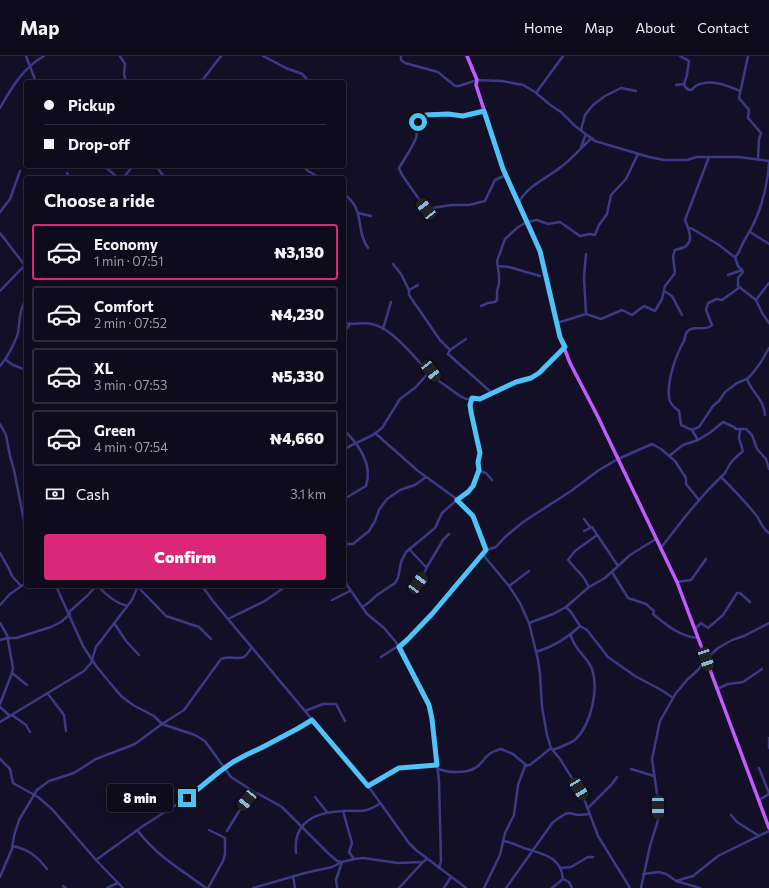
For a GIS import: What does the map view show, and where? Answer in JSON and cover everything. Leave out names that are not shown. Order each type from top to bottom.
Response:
[{"type":"main road","points":[[467,56],[477,80],[476,85],[498,155],[540,251],[560,337],[570,363],[597,415],[676,582],[769,830]]},
{"type":"street","points":[[26,56],[35,80]]},
{"type":"street","points":[[0,108],[11,88],[21,75],[36,61],[44,56]]},
{"type":"street","points":[[120,56],[125,64],[124,74],[126,80]]},
{"type":"street","points":[[203,80],[221,56]]},
{"type":"street","points":[[263,56],[286,68],[302,74],[308,80]]},
{"type":"street","points":[[402,56],[401,60],[405,63],[438,72],[455,86],[477,80],[502,81],[523,85],[561,112],[575,126],[600,143],[616,146],[638,154],[664,160],[709,157],[758,159],[769,162],[766,189],[761,206],[750,232],[743,242],[736,257]]},
{"type":"street","points":[[536,93],[553,71],[562,56]]},
{"type":"street","points":[[680,56],[688,61],[687,75],[684,84]]},
{"type":"street","points":[[748,56],[739,98],[749,110],[748,118],[761,133],[758,159]]},
{"type":"street","points":[[684,84],[686,88],[690,90],[696,86],[707,83],[718,83],[740,91]]},
{"type":"street","points":[[676,85],[684,84]]},
{"type":"street","points":[[582,130],[585,115],[593,105],[605,96],[621,88],[636,91]]},
{"type":"street","points":[[484,111],[463,116],[448,114],[423,116],[416,126],[417,132],[415,140],[399,168],[402,175],[426,209],[451,205],[469,205],[485,201],[495,180],[506,175]]},
{"type":"street","points":[[581,147],[586,134]]},
{"type":"street","points":[[518,202],[532,186],[551,175],[568,162],[581,147],[592,138]]},
{"type":"street","points":[[481,306],[495,302],[496,300],[499,284],[497,261],[505,239],[518,226],[537,220],[548,224],[560,222],[580,236],[590,234],[595,235],[599,225],[607,214],[611,196],[626,179],[638,154]]},
{"type":"street","points":[[557,323],[586,314],[601,319],[622,310],[632,315],[644,306],[655,311],[662,299],[665,286],[675,273],[673,256],[675,250],[687,246],[689,243],[689,229],[685,220],[709,157]]},
{"type":"street","points":[[106,168],[116,176]]},
{"type":"street","points":[[124,176],[131,168]]},
{"type":"street","points":[[305,168],[317,176]]},
{"type":"street","points":[[0,212],[10,199],[20,171]]},
{"type":"street","points":[[346,195],[351,199],[358,213],[364,240],[368,248]]},
{"type":"street","points":[[358,213],[371,216]]},
{"type":"street","points":[[689,229],[691,228],[706,236],[736,257],[738,266],[742,270]]},
{"type":"street","points":[[750,232],[769,244]]},
{"type":"street","points":[[0,233],[24,265]]},
{"type":"street","points":[[586,254],[584,276],[586,314]]},
{"type":"street","points":[[392,264],[401,274],[409,290],[409,295],[440,340],[450,350]]},
{"type":"street","points":[[498,266],[509,267],[540,276]]},
{"type":"street","points":[[0,291],[24,267]]},
{"type":"street","points":[[728,275],[742,270]]},
{"type":"street","points":[[742,270],[738,280],[738,286],[756,300],[769,322]]},
{"type":"street","points":[[756,300],[769,283]]},
{"type":"street","points":[[409,290],[418,285]]},
{"type":"street","points":[[698,440],[692,430],[681,425],[679,411],[674,407],[668,398],[670,380],[677,354],[687,332],[691,329],[709,328],[712,325],[706,310],[708,303],[717,299],[722,300],[740,288]]},
{"type":"street","points":[[664,291],[672,296],[682,315]]},
{"type":"street","points":[[383,329],[391,302]]},
{"type":"street","points":[[0,366],[6,360],[17,334],[21,310],[24,303]]},
{"type":"street","points":[[346,323],[370,323],[377,325],[403,344],[427,370],[431,371],[439,381],[466,399],[480,399],[516,382],[531,378],[539,373],[565,347]]},
{"type":"street","points":[[346,330],[350,324]]},
{"type":"street","points":[[466,339],[450,350],[448,354],[492,393]]},
{"type":"street","points":[[692,430],[699,427],[713,406],[719,401],[725,392],[747,378],[761,362],[769,348]]},
{"type":"street","points":[[6,360],[13,365],[24,369]]},
{"type":"street","points":[[346,448],[375,435],[386,424],[390,413],[400,399],[416,387],[431,371]]},
{"type":"street","points":[[747,378],[749,385],[763,404],[765,415]]},
{"type":"street","points":[[362,607],[395,582],[398,578],[401,562],[409,549],[435,528],[442,513],[468,492],[473,486],[479,470],[478,462],[480,453],[471,412],[470,405],[472,398]]},
{"type":"street","points":[[669,456],[683,445],[698,440],[711,432],[723,422],[734,426],[736,429],[746,429],[752,435],[757,449],[766,459],[769,469]]},
{"type":"street","points":[[0,424],[6,435],[24,521]]},
{"type":"street","points":[[660,549],[680,522],[725,473],[730,464],[744,451],[739,438],[740,430]]},
{"type":"street","points":[[346,432],[357,443],[369,469],[369,478],[366,486],[346,498]]},
{"type":"street","points":[[375,435],[426,477],[457,500],[473,516],[485,551],[484,557]]},
{"type":"street","points":[[381,658],[399,647],[407,640],[432,614],[485,551],[496,547],[505,537],[524,522],[558,500],[599,470],[618,459],[652,444],[675,461],[686,478],[686,484],[699,500]]},
{"type":"street","points":[[479,470],[486,473],[492,480]]},
{"type":"street","points":[[346,544],[353,544],[369,531],[379,510],[387,499],[400,490],[415,485],[426,477]]},
{"type":"street","points":[[721,477],[746,504],[757,517],[765,530],[769,533]]},
{"type":"street","points":[[584,518],[590,527],[592,527],[618,566]]},
{"type":"street","points":[[584,531],[590,527]]},
{"type":"street","points":[[418,589],[418,583],[427,567],[443,540],[449,534]]},
{"type":"street","points":[[589,587],[584,578],[568,560],[575,551],[597,535]]},
{"type":"street","points":[[529,623],[553,614],[566,607],[589,587],[605,578],[630,555],[656,540]]},
{"type":"street","points":[[409,549],[427,567]]},
{"type":"street","points":[[0,553],[12,576],[21,586]]},
{"type":"street","points":[[480,557],[484,557],[509,586],[520,603],[529,623],[536,652],[540,674],[542,707],[547,735],[552,749],[583,796],[598,836],[607,854],[630,888]]},
{"type":"street","points":[[676,582],[691,580],[706,559]]},
{"type":"street","points":[[509,586],[529,571]]},
{"type":"street","points":[[612,572],[628,598],[646,604],[654,611],[653,614],[680,633],[692,638],[698,638]]},
{"type":"street","points":[[346,582],[350,591],[370,617],[392,636],[429,705],[438,769],[441,862],[439,868]]},
{"type":"street","points":[[0,605],[5,599],[24,584]]},
{"type":"street","points":[[57,588],[83,646],[96,666],[121,696],[133,705],[154,716],[162,724],[195,735],[205,741],[224,769],[233,779],[282,807],[328,853],[337,861],[342,862]]},
{"type":"street","points":[[0,640],[16,638],[61,622],[95,588]]},
{"type":"street","points":[[99,588],[111,599],[121,605],[127,606]]},
{"type":"street","points":[[0,722],[80,674],[89,666],[96,647],[132,600],[137,588]]},
{"type":"street","points":[[140,588],[166,616],[199,627],[211,639]]},
{"type":"street","points":[[203,588],[209,597],[368,786],[409,843],[427,859],[466,888]]},
{"type":"street","points":[[228,619],[265,601],[283,588]]},
{"type":"street","points":[[332,600],[350,591]]},
{"type":"street","points":[[694,629],[701,623],[708,628],[723,615],[737,593],[740,593],[750,602]]},
{"type":"street","points":[[566,607],[580,626],[587,630],[608,657],[635,676],[673,698]]},
{"type":"street","points":[[0,622],[8,638],[12,661],[12,673],[0,704]]},
{"type":"street","points":[[114,623],[126,641],[139,655]]},
{"type":"street","points":[[641,888],[650,846],[658,820],[657,794],[652,759],[657,729],[660,721],[673,698],[706,659],[722,645],[769,623]]},
{"type":"street","points":[[536,652],[547,649],[580,626]]},
{"type":"street","points":[[526,765],[530,765],[552,749],[576,739],[590,717],[594,696],[592,669],[570,634]]},
{"type":"street","points":[[0,877],[12,849],[19,820],[37,790],[49,781],[69,775],[85,767],[96,759],[135,744],[184,710],[221,659],[225,657],[241,658],[245,656],[252,647]]},
{"type":"street","points":[[717,690],[728,684],[744,682],[762,669]]},
{"type":"street","points":[[12,673],[27,685]]},
{"type":"street","points":[[48,694],[64,715],[66,731]]},
{"type":"street","points":[[305,710],[324,704],[336,704],[345,721]]},
{"type":"street","points":[[0,707],[26,724],[30,732]]},
{"type":"street","points":[[96,860],[137,830],[187,798],[224,769],[246,755],[312,720]]},
{"type":"street","points":[[769,738],[769,748]]},
{"type":"street","points":[[438,769],[444,771],[473,770],[491,752],[501,749],[513,754],[526,765]]},
{"type":"street","points":[[0,759],[10,769],[13,783],[34,795],[52,809],[96,860],[123,888]]},
{"type":"street","points":[[368,786],[399,768],[437,765]]},
{"type":"street","points":[[484,888],[500,855],[507,828],[514,815],[518,785],[526,765]]},
{"type":"street","points":[[759,768],[764,785],[769,794],[759,800]]},
{"type":"street","points":[[631,769],[654,776]]},
{"type":"street","points":[[588,808],[612,784],[617,776]]},
{"type":"street","points":[[227,831],[241,808],[254,792]]},
{"type":"street","points":[[316,797],[327,812]]},
{"type":"street","points":[[296,854],[295,844],[302,826],[311,818],[318,814],[327,812],[366,810],[381,803]]},
{"type":"street","points":[[343,811],[352,843],[349,852],[354,859]]},
{"type":"street","points":[[506,888],[553,822],[569,813],[578,815],[590,814]]},
{"type":"street","points":[[731,815],[737,822],[759,836]]},
{"type":"street","points":[[137,830],[150,846],[162,857],[207,888],[223,861],[225,854],[225,838],[209,830]]},
{"type":"street","points":[[676,881],[693,876],[718,856],[769,830]]},
{"type":"street","points":[[504,840],[546,854],[556,862],[560,868],[563,879],[569,882],[572,888]]},
{"type":"street","points":[[538,844],[537,846],[540,852]]},
{"type":"street","points":[[12,846],[26,849],[41,861],[47,869]]},
{"type":"street","points":[[560,868],[571,868],[588,857],[593,857]]},
{"type":"street","points":[[253,888],[293,876],[332,867],[342,862],[354,859],[363,858],[398,863],[423,862]]},
{"type":"street","points":[[399,888],[427,859]]},
{"type":"street","points":[[337,887],[336,880],[342,862]]},
{"type":"street","points":[[643,874],[659,872],[666,874],[676,881],[700,888]]},
{"type":"street","points":[[293,876],[295,888]]},
{"type":"street","points":[[444,888],[451,877]]},
{"type":"street","points":[[108,887],[113,878]]},
{"type":"street","points":[[552,888],[563,879]]},
{"type":"street","points":[[108,887],[118,883]]},
{"type":"route","points":[[187,798],[233,762],[312,720],[368,786],[399,768],[437,765],[429,705],[399,647],[451,593],[486,550],[473,516],[457,500],[468,492],[473,486],[479,470],[478,462],[480,453],[470,405],[472,398],[480,399],[516,382],[531,378],[539,373],[565,347],[560,337],[540,251],[503,169],[484,111],[467,116],[448,114],[426,115],[420,118],[418,122]]}]
